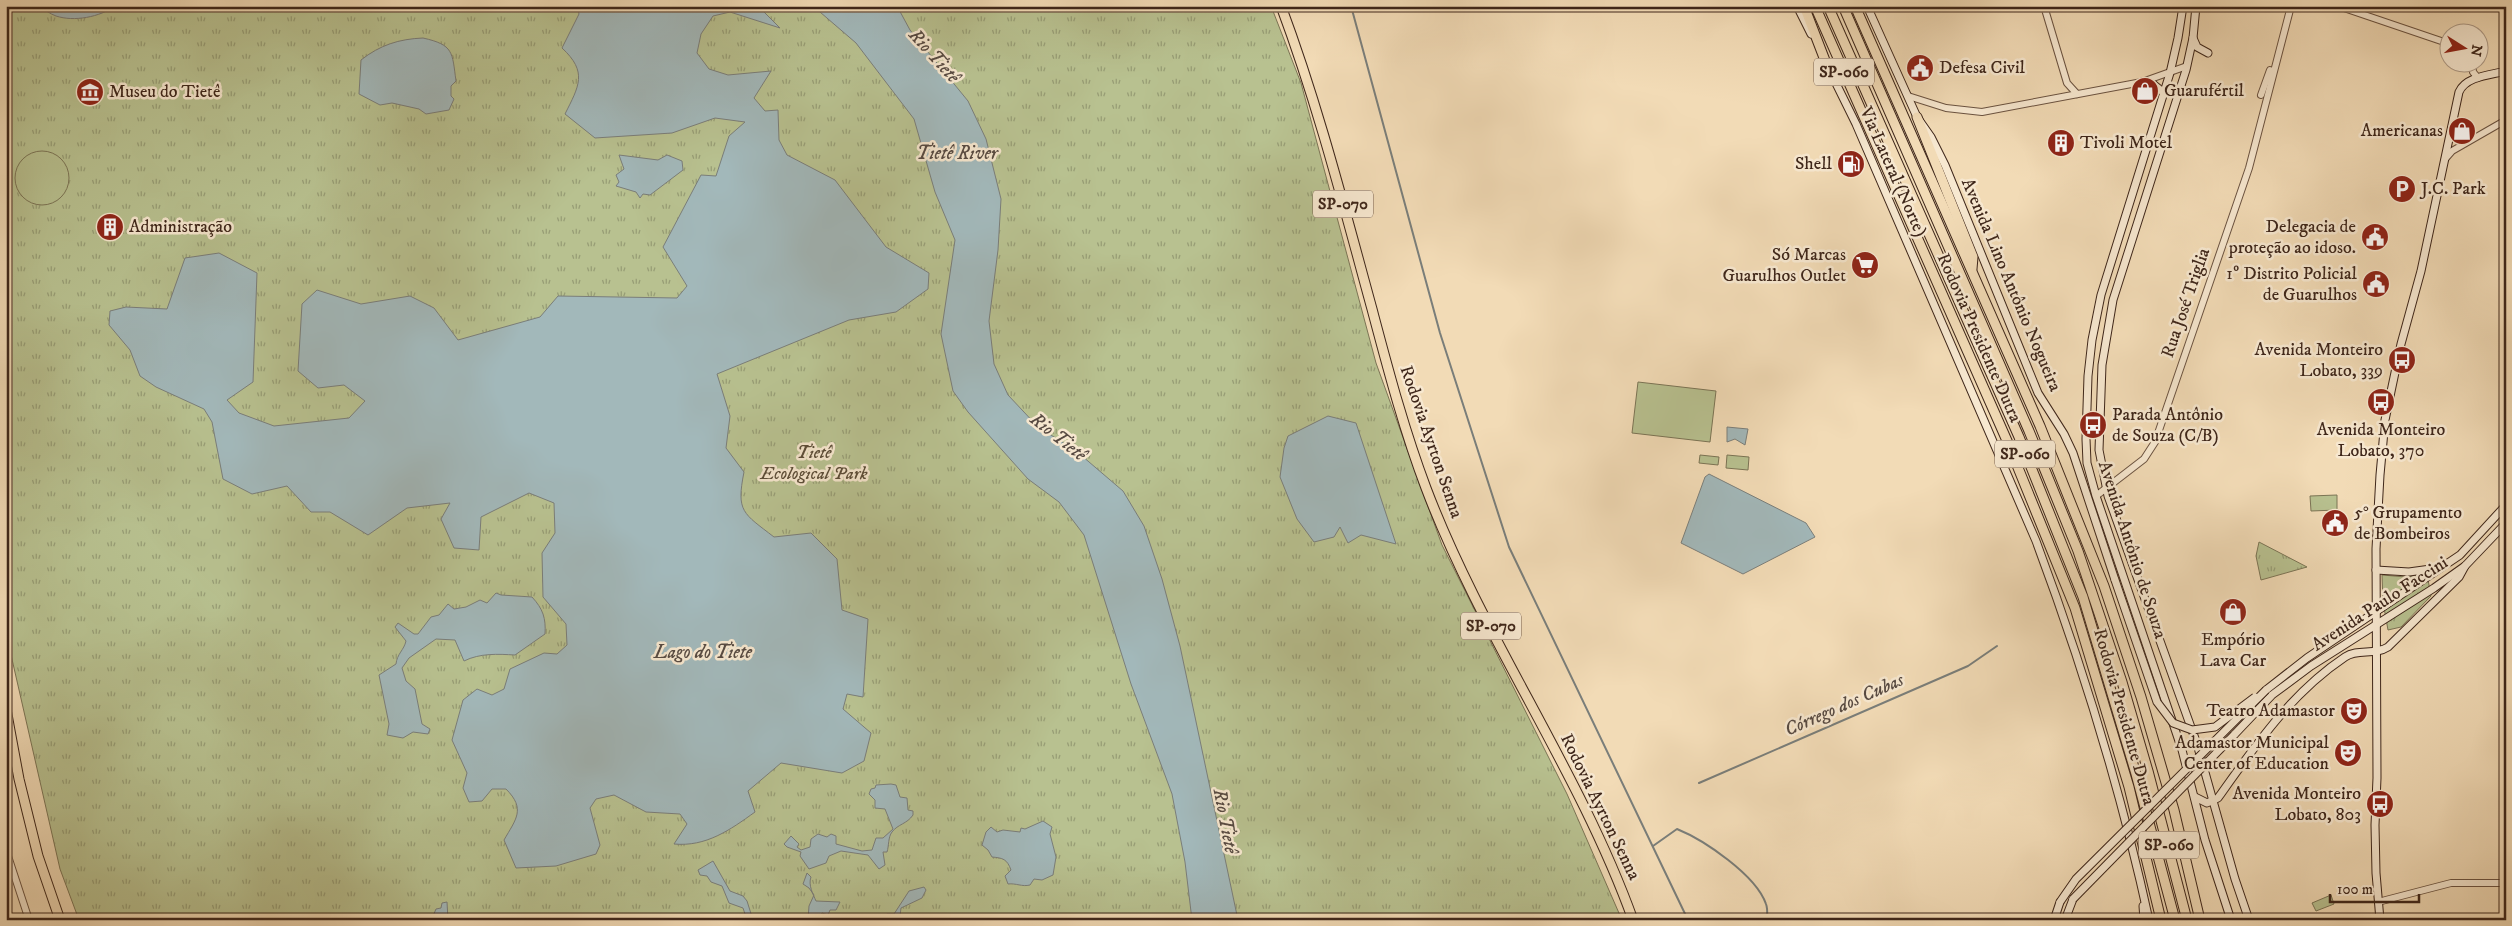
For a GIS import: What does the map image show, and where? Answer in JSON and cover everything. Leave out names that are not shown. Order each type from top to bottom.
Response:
[{"type":"highway","name":"Rodovia Ayrton Senna","points":[[1281,6],[1325,137],[1399,407],[1426,489],[1461,569],[1615,869],[1633,920]]},
{"type":"highway","points":[[1804,6],[1826,63]]},
{"type":"highway","name":"Rodovia Presidente Dutra","points":[[1815,6],[2008,443],[2075,608],[2129,787],[2161,920]]},
{"type":"highway","name":"Rodovia Presidente Dutra","points":[[1828,6],[2019,437],[2083,597],[2136,774],[2175,920]]},
{"type":"highway","name":"Rodovia Presidente Dutra","points":[[1843,6],[2025,422],[2078,551],[2122,682],[2187,920]]},
{"type":"highway","name":"Rodovia Presidente Dutra","points":[[1855,6],[2073,506],[2104,586],[2142,697],[2174,810],[2200,920]]},
{"type":"highway","points":[[1917,117],[1973,257],[1972,272]]},
{"type":"highway","points":[[6,709],[19,779],[38,856],[60,920]]},
{"type":"main road","name":"Via Lateral (Norte)","points":[[1797,6],[1866,148],[2036,541],[2060,607],[2117,791],[2149,920]]},
{"type":"main road","name":"Avenida Lino Antônio Nogueira","points":[[1867,6],[1917,117],[1931,137],[1945,165],[2038,393],[2064,434],[2072,453],[2157,702],[2173,723],[2192,730],[2215,727],[2266,690]]},
{"type":"main road","name":"Avenida Antônio de Souza","points":[[2182,6],[2178,38],[2170,73],[2101,295],[2092,340],[2088,376],[2087,462],[2096,496],[2182,750],[2217,882],[2230,920]]},
{"type":"main road","name":"Avenida Antônio de Souza","points":[[2196,6],[2193,38],[2187,66],[2113,300],[2107,330],[2099,430],[2101,468],[2106,488],[2195,740],[2235,879],[2249,920]]},
{"type":"main road","points":[[2193,38],[2197,47],[2208,53]]},
{"type":"main road","points":[[2380,920],[2375,844],[2377,778],[2376,570],[2378,503],[2386,420],[2401,344],[2430,228],[2459,92],[2467,82],[2506,71]]},
{"type":"main road","points":[[2142,82],[2154,84],[2164,92]]},
{"type":"main road","name":"Avenida Paulo Faccini","points":[[2266,690],[2307,658],[2460,555],[2506,506]]},
{"type":"main road","name":"Avenida Paulo Faccini","points":[[2065,920],[2073,899],[2272,695],[2311,666],[2434,588],[2465,566],[2506,523]]},
{"type":"main road","points":[[2195,796],[2202,802],[2213,801],[2218,798],[2277,717],[2316,679],[2346,656],[2376,653],[2388,647],[2459,577],[2465,566]]},
{"type":"main road","points":[[2376,570],[2409,572],[2441,568]]},
{"type":"main road","points":[[2054,920],[2060,902],[2076,879],[2266,690]]},
{"type":"main road","points":[[2141,883],[2144,920]]},
{"type":"street","points":[[2044,6],[2068,83],[2077,94]]},
{"type":"street","name":"Rua José Triglia","points":[[2096,496],[2144,459],[2155,442],[2249,168],[2265,96],[2277,61],[2291,6]]},
{"type":"street","points":[[2338,6],[2440,41]]},
{"type":"street","points":[[1908,96],[1965,111],[1989,111],[2142,82],[2187,66]]},
{"type":"street","points":[[2474,72],[2478,78]]},
{"type":"street","points":[[2062,97],[2068,83]]},
{"type":"street","points":[[2444,160],[2452,151],[2506,120]]},
{"type":"street","points":[[6,850],[29,920]]},
{"type":"street","points":[[2378,902],[2451,883],[2506,883]]},
{"type":"green space","name":"Tietê Ecological Park","points":[[6,6],[1271,6],[1301,83],[1376,363],[1442,545],[1567,794],[1622,920],[79,920],[60,869],[6,633]]},
{"type":"green space","points":[[42,151],[52,153],[61,159],[67,168],[69,178],[67,188],[61,197],[52,203],[42,205],[32,203],[23,197],[17,188],[15,178],[17,168],[23,159],[32,153]]},
{"type":"green space","points":[[1638,382],[1716,391],[1710,442],[1632,433]]},
{"type":"green space","points":[[1700,455],[1719,457],[1718,465],[1699,463]]},
{"type":"green space","points":[[1727,455],[1749,457],[1748,470],[1726,468]]},
{"type":"green space","points":[[2337,495],[2337,510],[2311,511],[2310,496]]},
{"type":"green space","points":[[2259,542],[2307,567],[2261,580],[2256,556]]},
{"type":"green space","points":[[2427,574],[2431,596],[2401,627],[2388,630],[2383,602],[2382,575],[2406,577]]},
{"type":"green space","points":[[2331,895],[2334,904],[2316,911],[2312,903]]},
{"type":"water","points":[[38,6],[115,6],[94,16],[71,19],[56,16]]},
{"type":"water","name":"Lago do Tiete","points":[[577,6],[758,6],[780,28],[730,12],[713,16],[701,34],[697,53],[709,69],[728,75],[771,71],[754,98],[765,111],[778,110],[779,140],[787,155],[835,180],[886,247],[929,273],[928,289],[896,312],[849,320],[717,374],[730,416],[726,448],[744,472],[741,496],[744,510],[755,522],[774,537],[811,533],[837,559],[842,610],[868,619],[863,697],[847,694],[843,709],[871,733],[864,761],[842,773],[781,763],[748,791],[755,812],[727,831],[697,843],[674,844],[687,824],[680,814],[646,812],[614,795],[596,799],[590,808],[600,845],[596,854],[556,866],[516,868],[504,840],[517,814],[516,802],[506,789],[492,789],[482,801],[469,802],[463,788],[467,773],[452,740],[463,700],[477,689],[492,695],[504,689],[510,669],[544,653],[557,654],[567,645],[566,624],[543,597],[542,553],[555,533],[554,503],[529,493],[481,517],[479,550],[454,548],[441,519],[450,503],[407,508],[368,535],[330,512],[311,512],[287,486],[252,494],[223,479],[212,422],[204,409],[156,387],[140,376],[130,350],[109,325],[110,311],[126,307],[167,309],[185,258],[219,253],[257,273],[253,382],[227,400],[239,413],[274,426],[349,418],[365,401],[344,385],[318,388],[298,371],[302,304],[317,290],[361,304],[410,296],[434,308],[458,340],[540,317],[558,296],[677,298],[687,286],[663,247],[701,175],[716,176],[729,136],[745,122],[715,118],[672,133],[595,138],[565,114],[577,87],[578,72],[575,64],[562,48],[579,14]]},
{"type":"water","name":"Tietê River","points":[[813,6],[897,6],[910,30],[968,101],[986,139],[1001,199],[998,250],[989,321],[994,364],[1008,395],[1038,427],[1075,450],[1123,491],[1144,526],[1162,579],[1180,646],[1238,920],[1192,920],[1185,862],[1172,794],[1131,684],[1084,535],[1059,502],[1028,479],[968,412],[953,391],[941,334],[955,240],[935,192],[914,119],[856,43]]},
{"type":"water","points":[[423,38],[446,47],[452,56],[456,81],[451,86],[451,96],[454,99],[449,110],[426,114],[419,109],[392,103],[380,105],[359,94],[361,60],[375,50],[390,44]]},
{"type":"water","points":[[619,155],[658,160],[667,155],[682,161],[683,170],[650,195],[643,194],[640,198],[636,192],[616,186],[619,182],[616,175],[624,169]]},
{"type":"water","points":[[1328,416],[1356,423],[1396,544],[1361,535],[1348,543],[1340,527],[1334,537],[1314,542],[1297,519],[1280,477],[1284,448],[1288,436]]},
{"type":"water","points":[[1727,427],[1748,429],[1745,445],[1735,439],[1727,442]]},
{"type":"water","points":[[1709,474],[1806,523],[1815,537],[1743,574],[1681,543],[1705,477]]},
{"type":"water","points":[[496,593],[532,597],[543,614],[545,634],[515,655],[483,655],[464,661],[455,640],[436,639],[409,658],[402,668],[406,681],[415,689],[422,724],[430,729],[428,734],[413,732],[403,738],[387,735],[389,724],[379,675],[396,664],[405,644],[406,641],[395,627],[398,623],[414,634],[418,634],[431,617],[439,615],[448,604],[454,609],[466,607],[480,600],[487,603]]},
{"type":"water","points":[[876,785],[896,785],[900,797],[907,798],[908,810],[913,811],[913,815],[892,832],[887,852],[883,852],[885,865],[879,869],[868,855],[841,851],[829,856],[826,863],[809,869],[800,856],[801,852],[784,844],[791,836],[799,844],[797,847],[801,850],[810,847],[811,839],[818,834],[827,837],[831,834],[836,836],[836,844],[862,851],[872,850],[876,838],[883,838],[893,829],[885,809],[875,808],[875,800],[869,794]]},
{"type":"water","points":[[1043,821],[1052,827],[1050,834],[1056,857],[1053,875],[1042,880],[1034,879],[1030,885],[1008,884],[1005,876],[1011,870],[1008,863],[1002,859],[992,857],[982,845],[986,832],[991,827],[997,832],[1003,830],[1020,832],[1021,828],[1025,829]]},
{"type":"water","points":[[713,861],[730,891],[743,896],[747,901],[753,920],[747,920],[743,908],[729,903],[722,886],[711,882],[707,876],[700,875],[698,870]]},
{"type":"water","points":[[807,873],[811,877],[810,886],[812,893],[803,884]]},
{"type":"water","points":[[924,887],[926,890],[922,898],[901,908],[900,916],[894,920],[880,920],[887,914],[894,914],[909,891]]},
{"type":"water","points":[[814,896],[816,901],[840,902],[836,910],[830,910],[828,915],[822,913],[819,920],[808,920],[809,906]]},
{"type":"water","points":[[447,902],[448,920],[428,920],[429,916],[433,916],[436,909],[441,908],[442,903]]},
{"type":"waterway","points":[[1351,6],[1440,333],[1509,547],[1688,920]]},
{"type":"waterway","name":"Córrego dos Cubas","points":[[1699,783],[1968,666],[1997,646]]},
{"type":"waterway","points":[[1653,846],[1677,829],[1701,841],[1741,870],[1752,882],[1767,906],[1767,920]]},
{"type":"place","name":"Defesa Civil","points":[[1920,68]]},
{"type":"place","name":"Guarufértil","points":[[2145,91]]},
{"type":"place","name":"Museu do Tietê","points":[[90,92]]},
{"type":"place","name":"Americanas","points":[[2462,131]]},
{"type":"place","name":"Tivoli Motel","points":[[2061,143]]},
{"type":"place","name":"Shell","points":[[1851,164]]},
{"type":"place","name":"J.C. Park","points":[[2402,189]]},
{"type":"place","name":"Administração","points":[[110,227]]},
{"type":"place","name":"Delegacia de proteção ao idoso.","points":[[2375,237]]},
{"type":"place","name":"Só Marcas Guarulhos Outlet","points":[[1865,265]]},
{"type":"place","name":"1º Distrito Policial de Guarulhos","points":[[2376,284]]},
{"type":"place","name":"Avenida Monteiro Lobato, 339","points":[[2402,360]]},
{"type":"place","name":"Avenida Monteiro Lobato, 370","points":[[2381,402]]},
{"type":"place","name":"Parada Antônio de Souza (C/B)","points":[[2093,425]]},
{"type":"place","name":"5° Grupamento de Bombeiros","points":[[2335,523]]},
{"type":"place","name":"Empório Lava Car","points":[[2233,612]]},
{"type":"place","name":"Teatro Adamastor","points":[[2354,711]]},
{"type":"place","name":"Adamastor Municipal Center of Education","points":[[2348,753]]},
{"type":"place","name":"Avenida Monteiro Lobato, 803","points":[[2380,804]]},
{"type":"water label","name":"Rio Tietê","points":[[934,56]]},
{"type":"water label","name":"Rio Tietê","points":[[1058,437]]},
{"type":"water label","name":"Rio Tietê","points":[[1225,821]]}]
